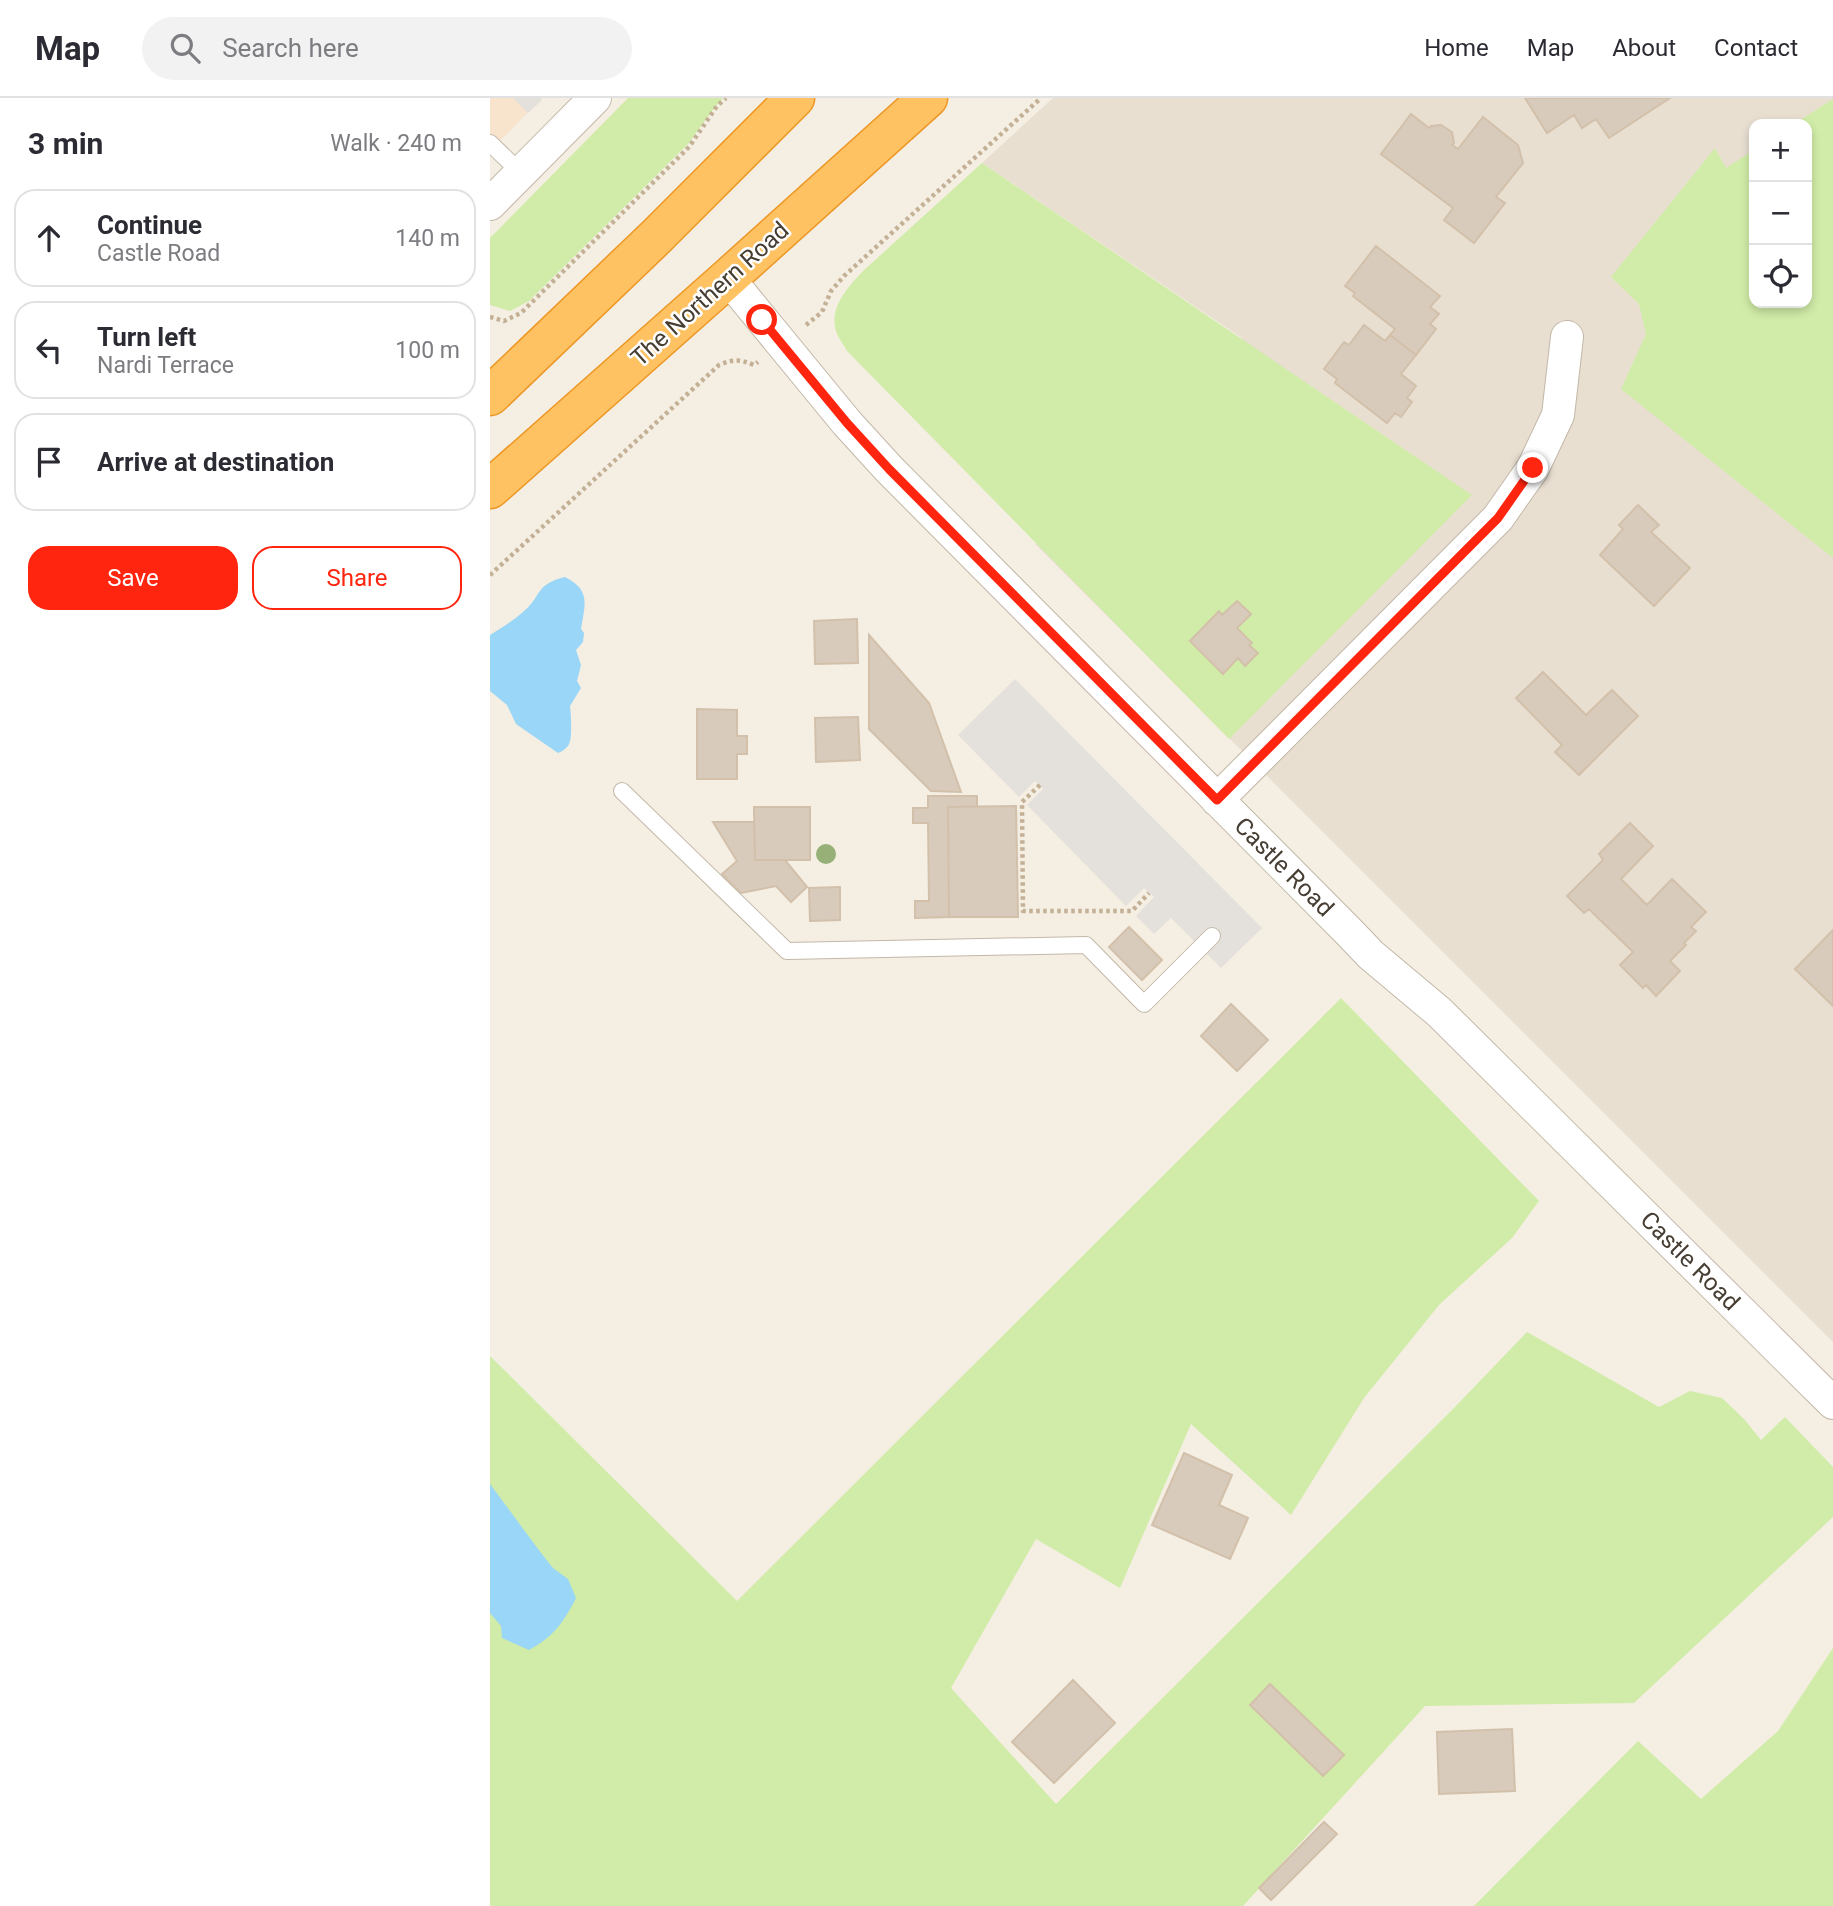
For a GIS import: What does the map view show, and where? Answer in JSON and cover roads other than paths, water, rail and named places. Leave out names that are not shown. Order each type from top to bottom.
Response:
[{"type":"highway","points":[[490,396],[657,236],[794,98]]},
{"type":"highway","name":"The Northern Road","points":[[490,489],[928,98]]},
{"type":"street","points":[[490,204],[596,98]]},
{"type":"street","name":"Castle Road","points":[[728,278],[847,423],[889,469],[1371,955],[1439,1012],[1828,1389]]},
{"type":"street","points":[[1217,800],[1498,518],[1533,468],[1558,415],[1567,337]]},
{"type":"street","points":[[490,367],[506,366],[534,353]]},
{"type":"lane","points":[[490,143],[521,173]]},
{"type":"lane","points":[[622,790],[787,951],[1086,945],[1144,1004],[1212,936]]},
{"type":"water","points":[[565,577],[583,593],[585,605],[581,629],[584,633],[583,642],[576,650],[581,665],[577,681],[581,688],[570,706],[570,741],[566,748],[558,753],[516,724],[507,705],[490,691],[490,635],[523,612],[548,583]]},
{"type":"water","points":[[490,1484],[553,1568],[568,1579],[576,1598],[557,1628],[529,1650],[502,1638],[501,1626],[490,1613]]}]
